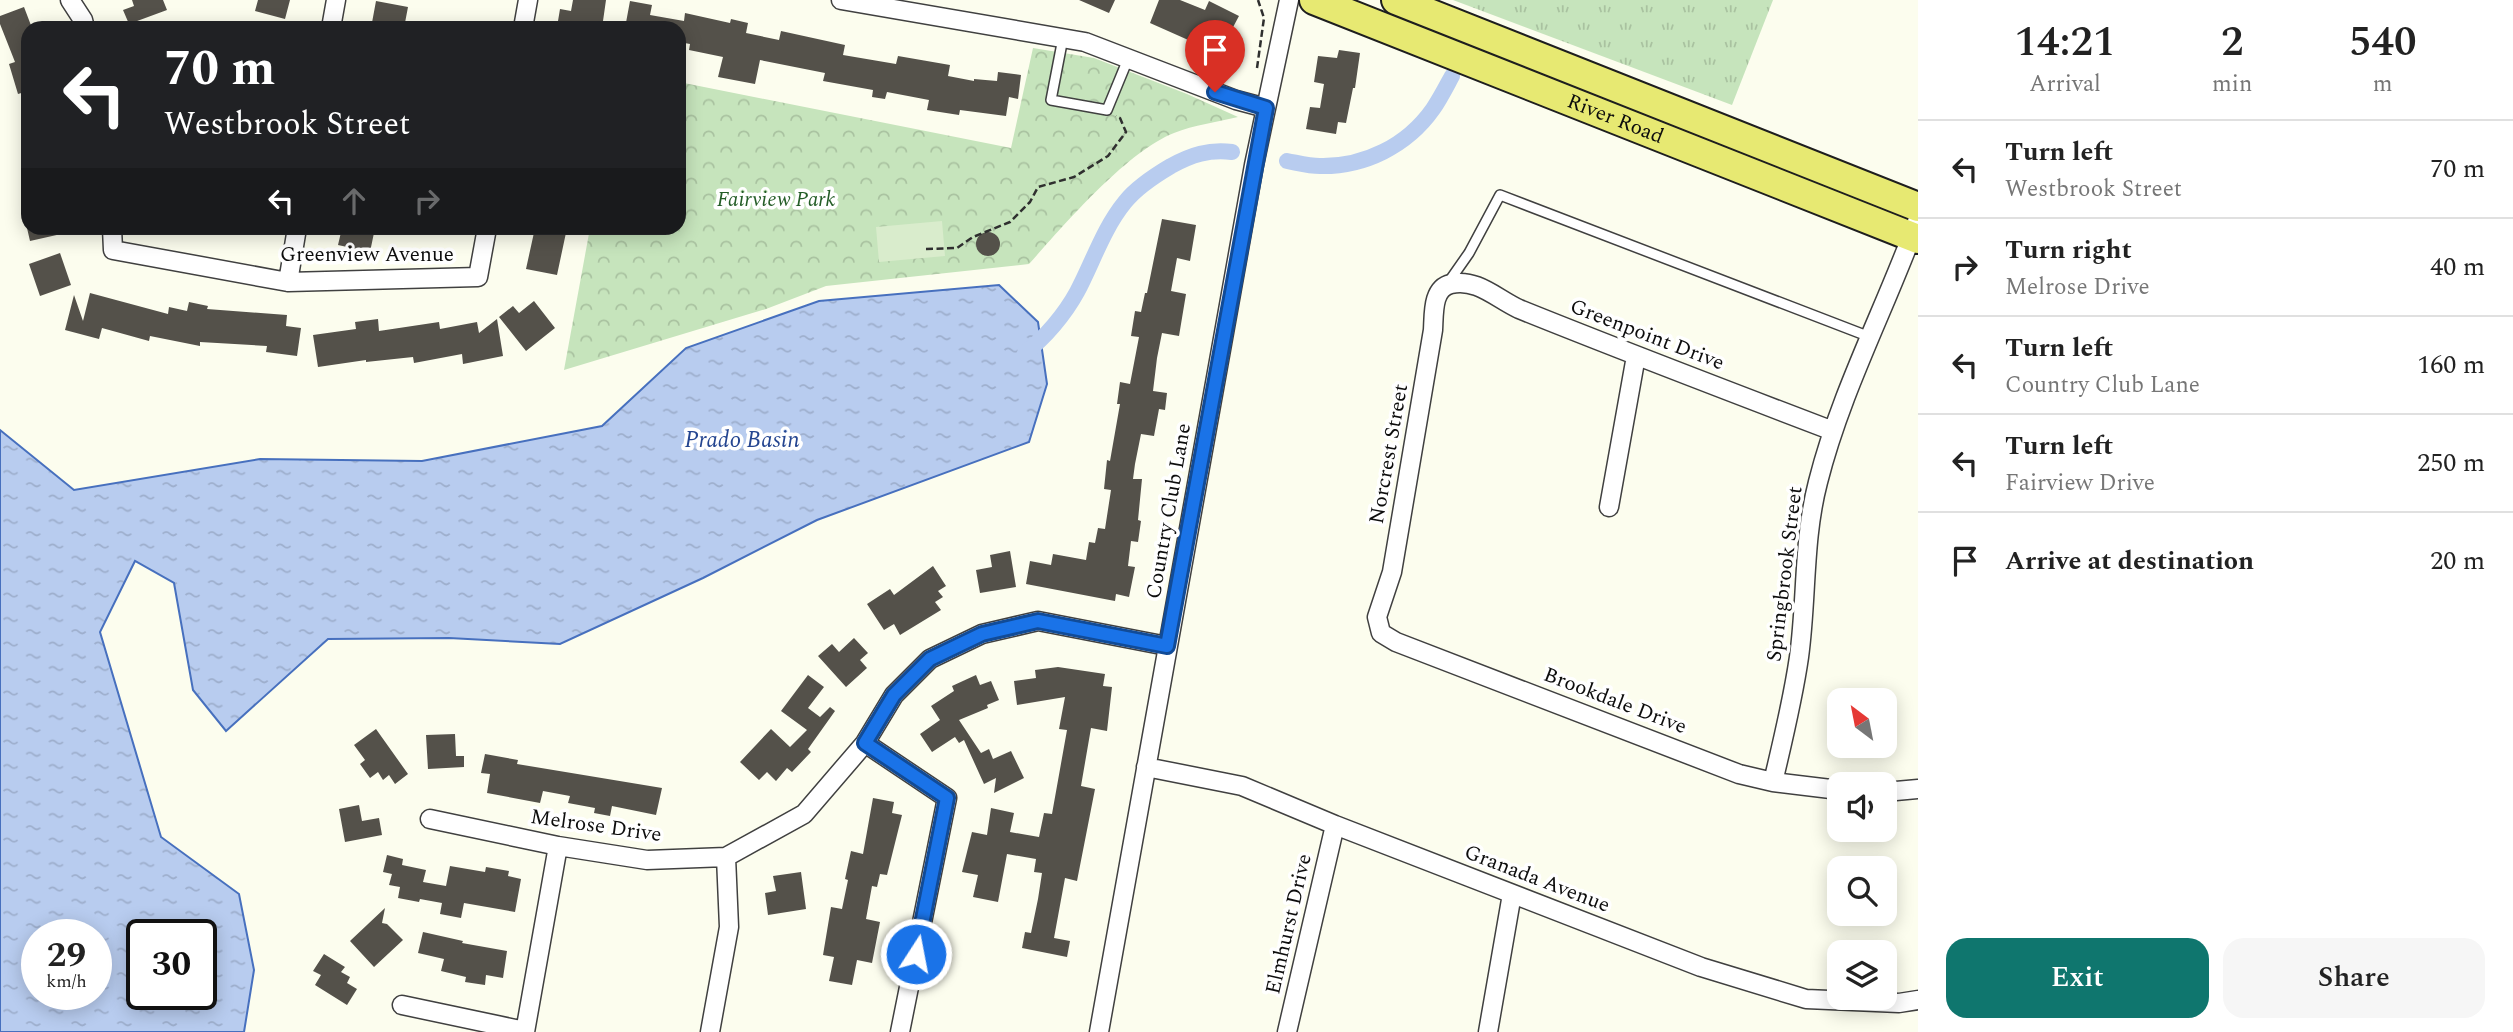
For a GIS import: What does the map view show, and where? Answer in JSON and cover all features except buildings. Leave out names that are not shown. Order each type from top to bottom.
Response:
[{"type":"main road","name":"River Road","points":[[1314,0],[1662,122],[1918,207]]},
{"type":"main road","name":"River Road","points":[[1396,0],[1662,122],[1916,231]]},
{"type":"street","points":[[70,0],[83,21]]},
{"type":"street","points":[[332,21],[336,0]]},
{"type":"street","points":[[524,21],[528,0]]},
{"type":"street","points":[[841,0],[1085,42],[1236,100],[1266,108]]},
{"type":"street","name":"Country Club Lane","points":[[1099,1032],[1266,108],[1289,0]]},
{"type":"street","name":"Springbrook Street","points":[[1773,782],[1799,655],[1810,523],[1818,482],[1833,431],[1916,231]]},
{"type":"street","name":"Greenview Avenue","points":[[112,235],[113,250],[288,282],[478,277],[486,235]]},
{"type":"street","points":[[288,282],[297,235]]},
{"type":"street","name":"Greenpoint Drive","points":[[1447,285],[1461,282],[1474,284],[1501,301],[1833,431]]},
{"type":"street","name":"Norcrest Street","points":[[1381,633],[1377,617],[1392,572],[1433,330],[1434,308],[1437,295],[1447,285]]},
{"type":"street","points":[[1609,507],[1636,356]]},
{"type":"street","name":"Melrose Drive","points":[[430,819],[558,846],[647,860],[726,857],[804,814],[865,743],[894,695],[930,659],[982,634],[1038,621],[1167,646]]},
{"type":"street","name":"Brookdale Drive","points":[[1381,633],[1396,642],[1727,769],[1773,782],[1827,789]]},
{"type":"street","points":[[865,743],[947,798],[900,1032]]},
{"type":"street","name":"Granada Avenue","points":[[1146,767],[1242,786],[1335,825],[1702,967],[1806,999],[1899,1003],[1918,1000]]},
{"type":"street","points":[[1897,791],[1918,789]]},
{"type":"street","name":"Elmhurst Drive","points":[[1287,1032],[1335,825]]},
{"type":"street","points":[[402,1005],[525,1031],[558,846]]},
{"type":"street","points":[[710,1032],[729,927],[726,857]]},
{"type":"street","points":[[1488,1032],[1512,894]]},
{"type":"lane","points":[[1063,38],[1051,100],[1107,110],[1128,59]]},
{"type":"lane","points":[[1447,285],[1469,253],[1500,195],[1870,337]]},
{"type":"path","points":[[1258,0],[1265,18],[1260,45]]},
{"type":"path","points":[[926,249],[957,248],[973,237],[1010,222],[1030,202],[1038,187],[1074,177],[1108,156],[1126,132],[1120,118],[1107,110]]},
{"type":"green space","points":[[1453,0],[1773,0],[1732,105]]},
{"type":"green space","name":"Fairview Park","points":[[1033,48],[1094,58],[1238,117],[1174,133],[1155,142],[1097,191],[1029,264],[826,286],[766,309],[564,370],[589,235],[686,235],[686,83],[1011,148]]},
{"type":"green space","points":[[942,221],[945,256],[879,262],[876,227]]},
{"type":"water","name":"Prado Basin","points":[[999,285],[1038,322],[1047,384],[1029,442],[817,520],[703,578],[560,644],[449,638],[328,639],[226,731],[193,690],[174,583],[135,561],[100,632],[161,837],[239,894],[254,970],[244,1032],[0,1032],[0,430],[74,490],[260,459],[422,461],[602,426],[686,348],[819,301]]},
{"type":"waterway","points":[[1287,161],[1316,166],[1336,165],[1353,163],[1383,152],[1411,134],[1422,122],[1436,105],[1452,76]]},
{"type":"waterway","points":[[1025,353],[1047,333],[1067,309],[1110,223],[1135,191],[1158,174],[1186,159],[1208,152],[1232,152]]},
{"type":"route","points":[[916,954],[947,798],[865,743],[894,695],[930,659],[982,634],[1038,621],[1167,646],[1266,108],[1215,92]]}]
